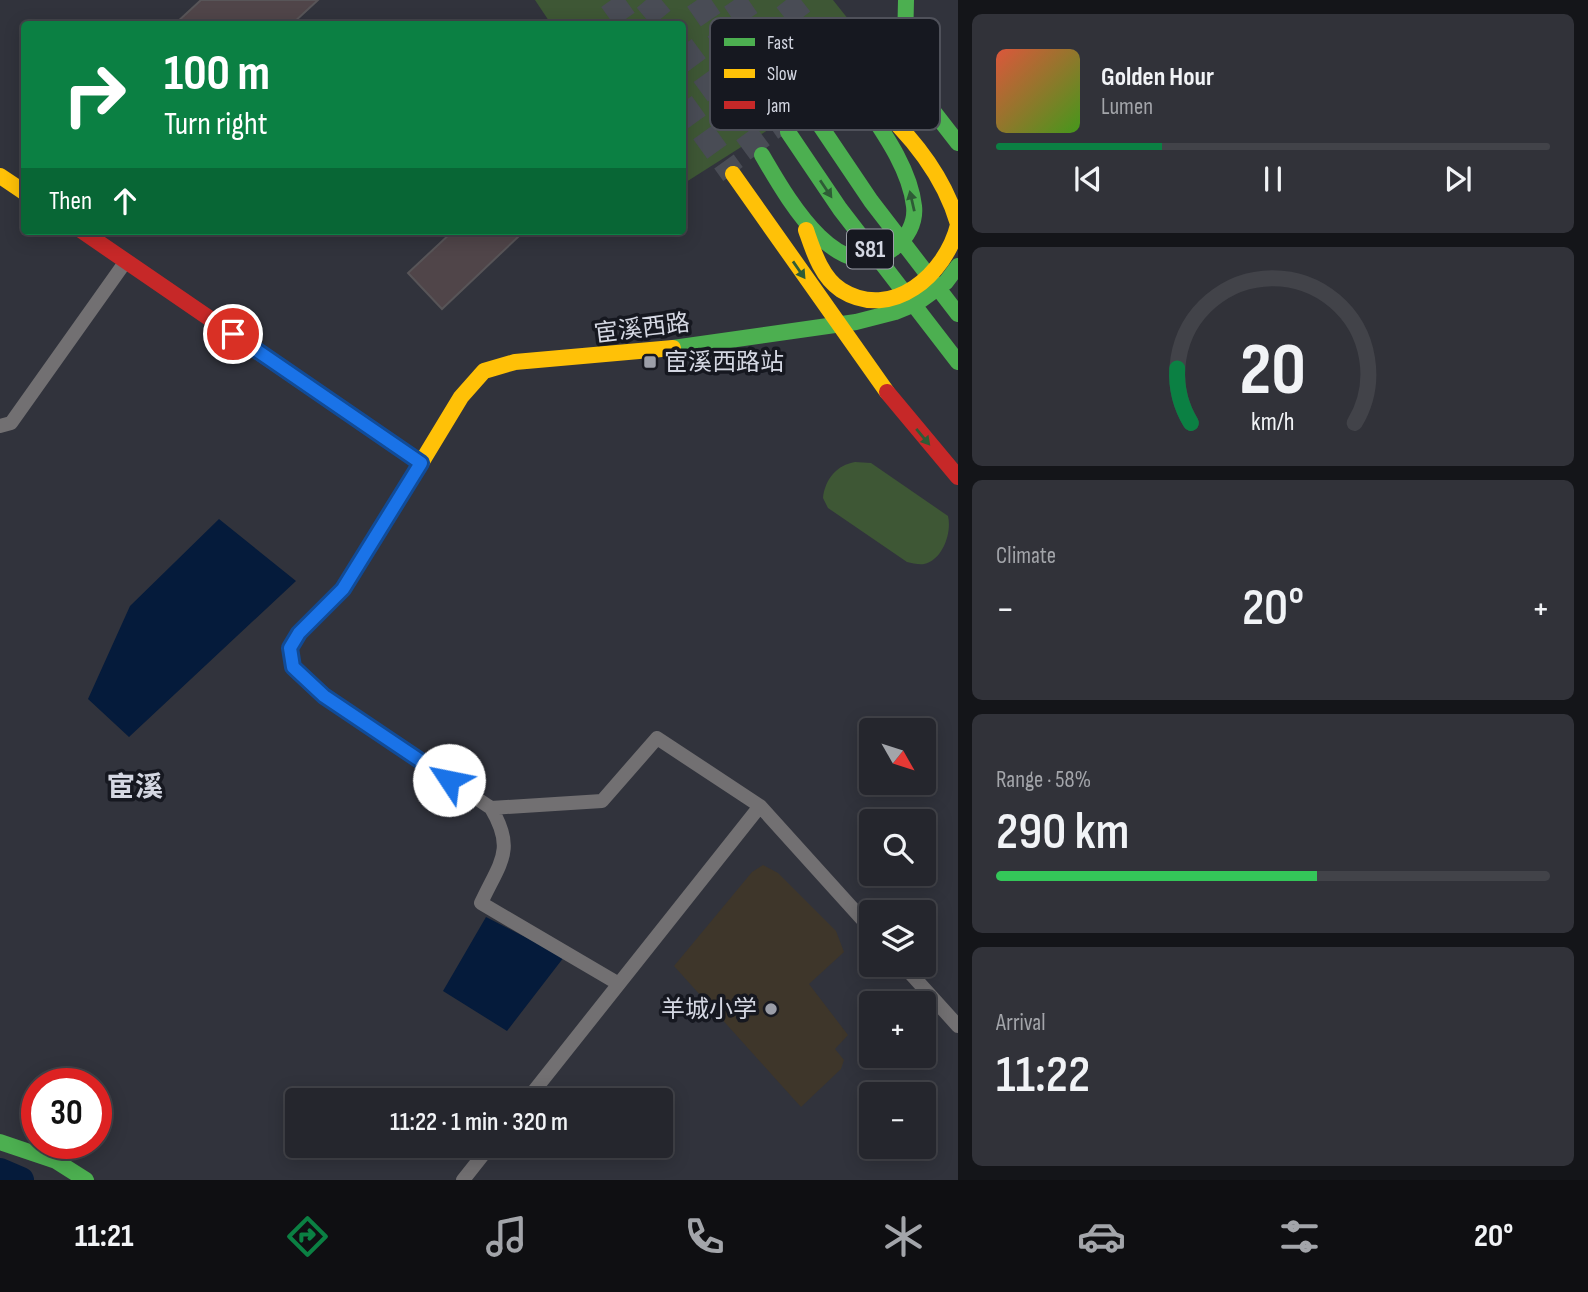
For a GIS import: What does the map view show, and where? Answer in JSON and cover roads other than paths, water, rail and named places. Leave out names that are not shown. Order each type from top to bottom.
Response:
[{"type":"main road","points":[[906,0],[906,18]]},
{"type":"main road","points":[[940,120],[958,143]]},
{"type":"main road","name":"S81","points":[[823,130],[870,201],[958,314]]},
{"type":"main road","points":[[762,155],[802,216],[825,245],[838,252],[867,258],[885,255],[909,233],[915,215],[914,201],[905,179],[877,130]]},
{"type":"main road","points":[[802,216],[824,271],[840,289],[875,300],[895,297],[917,286],[936,270],[957,240],[955,207],[930,166],[900,130]]},
{"type":"main road","name":"S81","points":[[788,132],[840,209],[958,362]]},
{"type":"main road","points":[[733,174],[814,292],[891,397],[958,477]]},
{"type":"main road","points":[[0,176],[21,190]]},
{"type":"main road","points":[[88,235],[421,463]]},
{"type":"main road","name":"宦溪西路","points":[[421,463],[470,384],[484,371],[499,366],[652,351],[856,322],[895,313],[917,303],[956,273]]},
{"type":"main road","points":[[0,1142],[56,1161],[86,1180]]},
{"type":"street","points":[[0,426],[11,423],[127,261]]},
{"type":"street","name":"宦溪西路","points":[[421,463],[343,589],[299,633],[290,648],[293,667],[324,696],[491,808]]},
{"type":"street","points":[[619,984],[481,903],[506,848],[503,829],[491,808],[602,801],[657,738],[760,806],[859,916]]},
{"type":"street","points":[[536,1088],[760,806]]},
{"type":"street","points":[[914,977],[958,1027]]},
{"type":"street","points":[[463,1180],[480,1158]]},
{"type":"water","points":[[219,519],[296,581],[129,737],[88,699],[130,606]]},
{"type":"water","points":[[486,917],[564,957],[507,1031],[443,991]]},
{"type":"waterway","points":[[0,1171],[21,1180]]},
{"type":"tunnel","points":[[611,0],[626,21]]},
{"type":"tunnel","points":[[646,0],[664,21]]},
{"type":"tunnel","points":[[697,0],[710,19]]},
{"type":"tunnel","points":[[734,0],[746,18]]},
{"type":"tunnel","points":[[786,0],[800,18]]},
{"type":"tunnel","points":[[686,51],[710,84]]},
{"type":"tunnel","points":[[686,109],[733,174]]},
{"type":"tunnel","points":[[744,130],[762,155]]},
{"type":"place","name":"宦溪西路站","points":[[650,362]]},
{"type":"place","name":"羊城小学","points":[[771,1009]]},
{"type":"district","name":"宦溪","points":[[135,786]]}]
